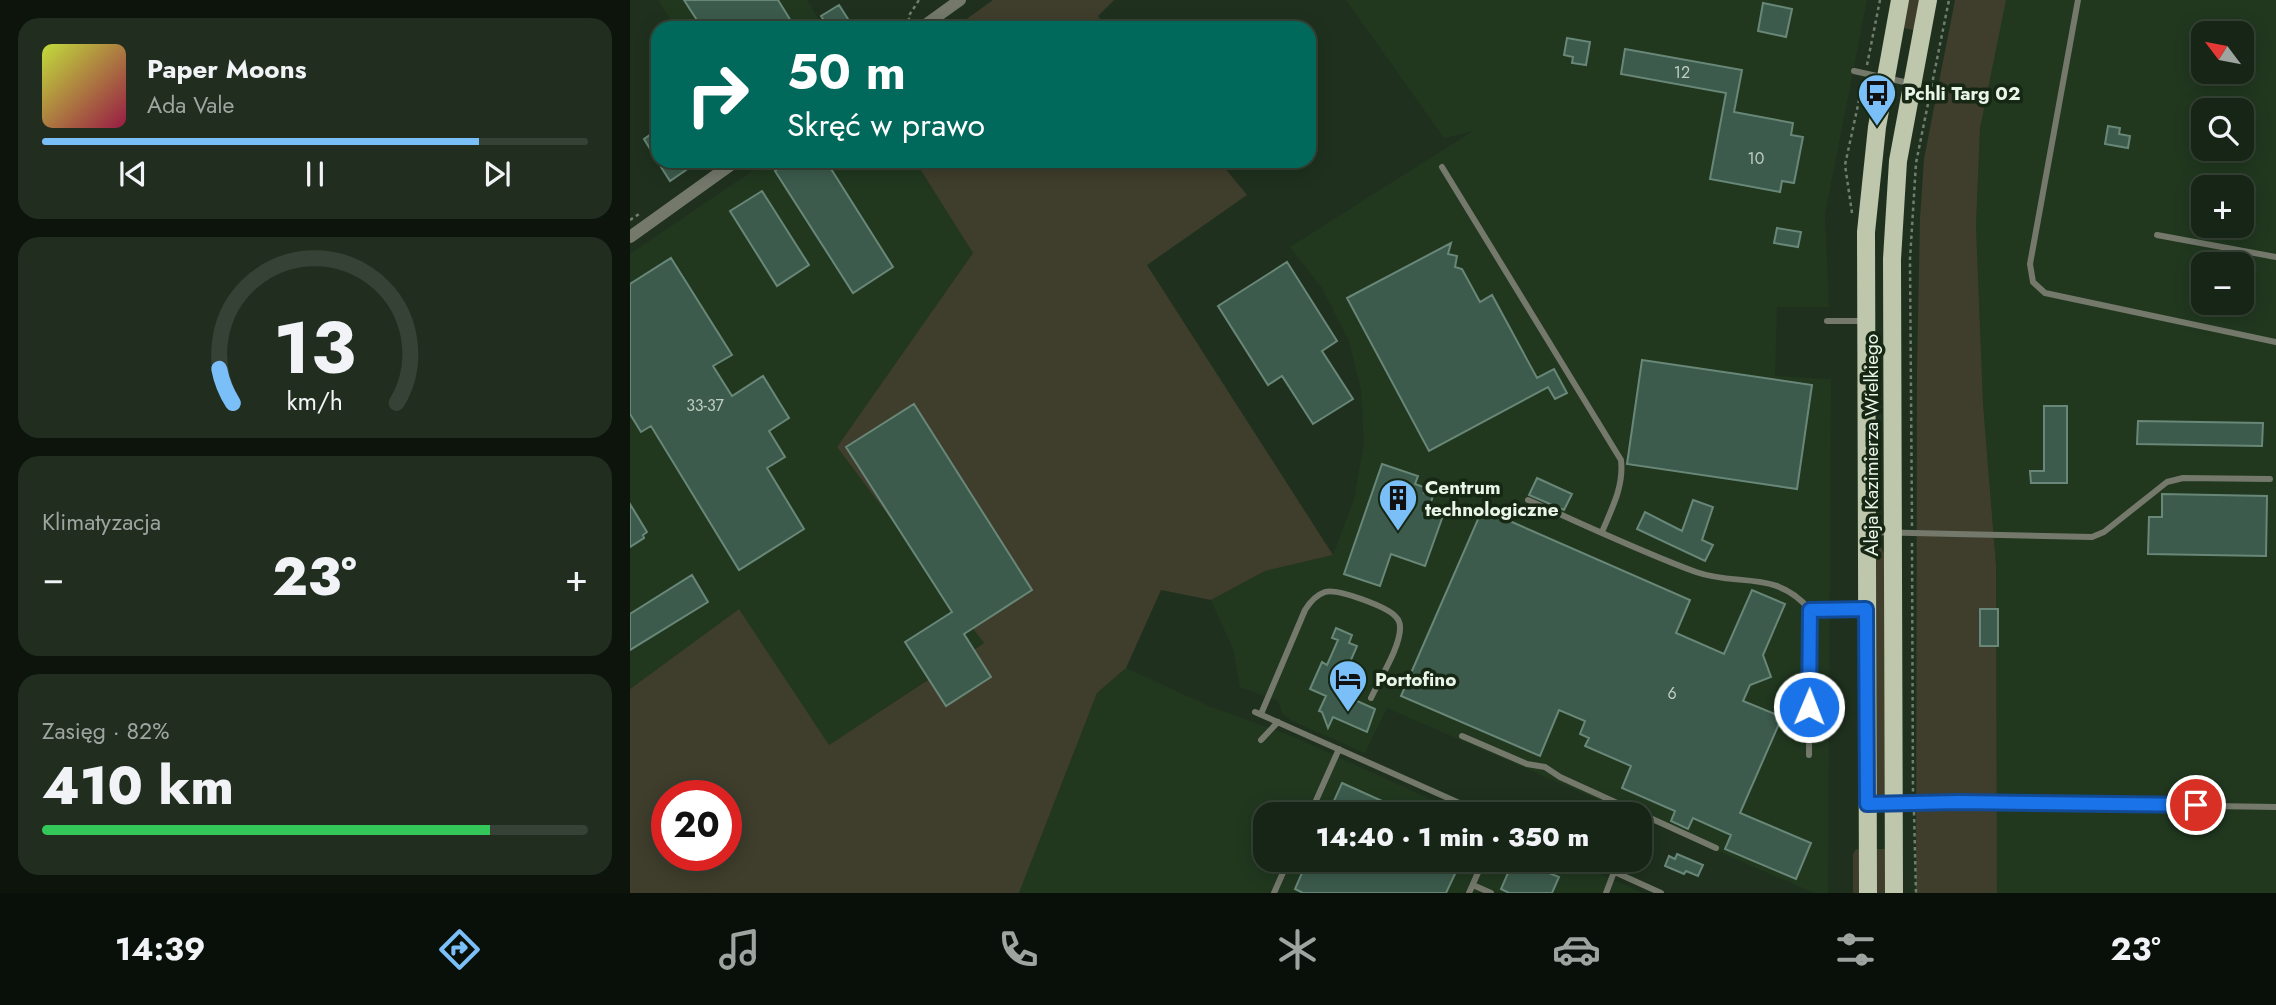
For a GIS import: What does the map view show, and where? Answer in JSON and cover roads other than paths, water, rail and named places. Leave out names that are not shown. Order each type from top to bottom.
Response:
[{"type":"main road","name":"Aleja Kazimierza Wielkiego","points":[[1868,893],[1866,232],[1871,174],[1900,0]]},
{"type":"main road","name":"Aleja Kazimierza Wielkiego","points":[[1894,893],[1892,259],[1898,161],[1928,0]]},
{"type":"street","points":[[924,21],[960,0]]},
{"type":"street","points":[[630,237],[726,168]]},
{"type":"lane","points":[[2078,0],[2030,264],[2033,282],[2045,293],[2276,342]]},
{"type":"lane","points":[[1854,71],[1911,83]]},
{"type":"lane","points":[[1443,167],[1621,460],[1623,475],[1620,490],[1602,532]]},
{"type":"lane","points":[[2157,235],[2276,257]]},
{"type":"lane","points":[[1827,321],[1865,321]]},
{"type":"lane","points":[[1866,532],[2092,537],[2104,532],[2167,482],[2183,478],[2270,479]]},
{"type":"lane","points":[[1528,500],[1699,573],[1772,583],[1793,593],[1810,610],[1809,755]]},
{"type":"lane","points":[[1371,698],[1399,638],[1400,624],[1388,610],[1337,590],[1326,591],[1311,601],[1305,610],[1258,713],[1457,802]]},
{"type":"lane","points":[[1810,610],[1866,609]]},
{"type":"lane","points":[[1261,740],[1278,722]]},
{"type":"lane","points":[[1462,736],[1527,764],[1545,767],[1560,777],[1716,848]]},
{"type":"lane","points":[[1315,802],[1339,749]]},
{"type":"lane","points":[[1867,804],[2276,807]]},
{"type":"lane","points":[[1275,893],[1284,872]]},
{"type":"lane","points":[[1469,893],[1478,872]]},
{"type":"lane","points":[[1606,893],[1614,872],[1661,893]]},
{"type":"lane","points":[[1473,885],[1491,893]]},
{"type":"place","name":"Pchli Targ 02","points":[[1877,127]]},
{"type":"place","name":"Centrum technologiczne","points":[[1398,532]]},
{"type":"place","name":"Portofino","points":[[1348,713]]}]
